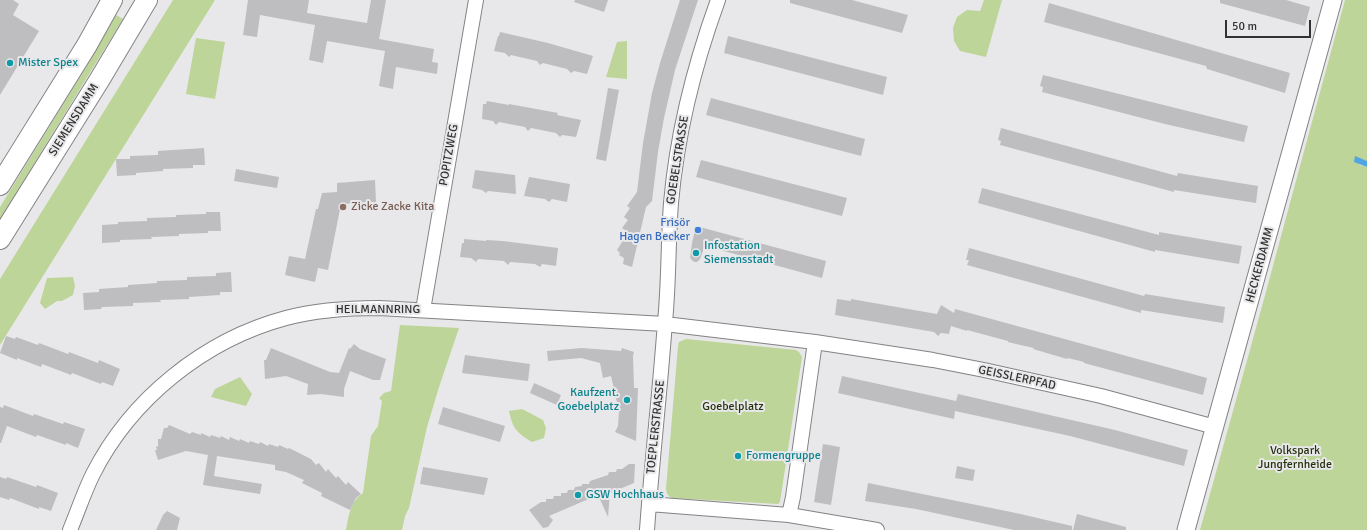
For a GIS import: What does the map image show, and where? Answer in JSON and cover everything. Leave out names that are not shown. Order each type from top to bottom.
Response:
[{"type":"main road","points":[[0,185],[87,45],[112,0]]},
{"type":"main road","name":"SIEMENSDAMM","points":[[0,239],[100,79],[147,0]]},
{"type":"street","name":"POPITZWEG","points":[[423,310],[476,0]]},
{"type":"street","name":"GOEBELSTRASSE","points":[[665,324],[671,204],[678,143],[691,84],[707,30],[718,0]]},
{"type":"street","name":"HECKERDAMM","points":[[1186,530],[1333,0]]},
{"type":"street","name":"HEILMANNRING","points":[[70,530],[94,474],[117,435],[142,404],[179,371],[219,345],[254,329],[286,318],[311,313],[341,309],[372,308],[665,324]]},
{"type":"street","points":[[665,324],[815,342],[793,497],[789,514]]},
{"type":"street","name":"TOEPLERSTRASSE","points":[[647,530],[648,504],[665,324]]},
{"type":"street","name":"GEISSLERPFAD","points":[[815,342],[933,360],[984,370],[1101,396],[1215,427]]},
{"type":"street","points":[[648,504],[789,514],[877,530]]},
{"type":"green space","points":[[173,0],[215,0],[0,345],[0,279]]},
{"type":"green space","points":[[984,0],[1002,0],[986,57],[960,51],[954,41],[953,28],[957,17],[967,10],[980,11]]},
{"type":"green space","name":"Volkspark Jungfernheide","points":[[1345,0],[1367,0],[1367,161],[1355,157],[1360,165],[1367,167],[1367,530],[1200,530],[1264,299]]},
{"type":"green space","points":[[116,15],[123,19],[0,219],[0,207],[86,67]]},
{"type":"green space","points":[[196,38],[225,42],[215,99],[186,94]]},
{"type":"green space","points":[[627,41],[627,79],[606,77],[617,42]]},
{"type":"green space","points":[[73,277],[75,286],[73,295],[62,301],[57,301],[45,309],[40,303],[47,278]]},
{"type":"green space","points":[[400,325],[459,328],[427,427],[409,508],[405,516],[402,530],[346,530],[349,514],[355,500],[363,493],[371,436],[378,426],[382,401],[379,398],[384,393],[391,391]]},
{"type":"green space","name":"Goebelplatz","points":[[686,339],[796,350],[802,357],[780,502],[778,504],[672,498],[668,495],[666,489],[678,346],[679,342]]},
{"type":"green space","points":[[240,377],[252,394],[246,406],[211,397],[215,389]]},
{"type":"green space","points":[[522,409],[543,420],[546,428],[544,438],[532,442],[516,430],[509,411]]},
{"type":"water","points":[[1355,156],[1367,161],[1367,167],[1354,162]]},
{"type":"building","name":"Mister Spex","points":[[0,0],[13,0],[19,4],[13,15],[39,31],[0,95]]},
{"type":"building","points":[[248,0],[309,0],[307,13],[367,23],[371,0],[386,0],[379,39],[434,49],[432,62],[438,63],[437,74],[396,67],[393,89],[379,86],[385,51],[327,41],[323,63],[309,60],[315,25],[260,15],[257,37],[243,35]]},
{"type":"building","points":[[575,0],[608,0],[604,12],[574,2]]},
{"type":"building","points":[[680,0],[698,0],[675,70],[658,152],[652,201],[646,207],[632,267],[623,264],[624,258],[619,255],[620,253],[617,250],[622,242],[619,240],[625,230],[622,228],[628,220],[624,217],[630,208],[627,206],[637,192],[643,143],[652,93]]},
{"type":"building","points":[[790,0],[852,0],[908,15],[902,33],[790,3]]},
{"type":"building","points":[[1220,0],[1286,0],[1310,7],[1305,26],[1220,3]]},
{"type":"building","points":[[1049,3],[1290,73],[1285,93],[1207,69],[1206,66],[1044,22]]},
{"type":"building","points":[[500,32],[548,43],[593,56],[587,74],[574,71],[571,73],[567,69],[543,63],[540,65],[537,61],[511,55],[509,57],[505,53],[494,51]]},
{"type":"building","points":[[728,36],[887,77],[883,95],[724,53]]},
{"type":"building","points":[[1043,75],[1248,126],[1244,142],[1165,124],[1042,92],[1043,87],[1040,86]]},
{"type":"building","points":[[608,88],[619,90],[606,161],[596,159]]},
{"type":"building","points":[[711,98],[865,139],[861,156],[706,115]]},
{"type":"building","points":[[487,101],[558,113],[557,115],[581,120],[576,137],[562,135],[560,137],[556,133],[531,128],[528,131],[525,127],[499,122],[496,125],[493,121],[482,119],[483,104],[486,104]]},
{"type":"building","points":[[1001,128],[1177,176],[1178,173],[1258,186],[1256,203],[1174,190],[1174,192],[1000,145],[1001,141],[998,140]]},
{"type":"building","points":[[204,148],[205,165],[193,165],[193,168],[163,169],[163,171],[117,176],[116,159],[130,159],[130,156],[158,155],[158,151]]},
{"type":"building","points":[[701,160],[847,198],[842,216],[696,177]]},
{"type":"building","points":[[236,169],[279,177],[277,188],[234,181]]},
{"type":"building","points":[[475,170],[515,175],[516,194],[488,191],[486,193],[482,190],[472,188]]},
{"type":"building","points":[[529,177],[570,184],[567,202],[552,199],[549,202],[545,199],[524,196]]},
{"type":"building","points":[[375,180],[376,202],[341,204],[328,270],[318,268],[315,282],[285,275],[289,256],[305,259],[316,209],[318,209],[322,193],[337,192],[337,183]]},
{"type":"building","points":[[982,188],[1159,235],[1159,232],[1242,246],[1239,264],[1155,250],[1155,252],[978,203]]},
{"type":"building","points":[[206,212],[220,212],[221,231],[208,231],[208,233],[179,234],[179,236],[151,237],[152,239],[120,240],[120,242],[102,243],[102,225],[118,224],[118,222],[147,221],[147,218],[206,214]]},
{"type":"building","points":[[696,226],[826,261],[822,278],[709,247],[708,249],[704,248],[700,259],[697,262],[694,262],[690,258]]},
{"type":"building","points":[[464,239],[503,241],[558,248],[556,266],[542,264],[540,267],[535,264],[510,262],[508,265],[504,261],[478,259],[476,262],[471,258],[460,257]]},
{"type":"building","points":[[969,248],[1144,296],[1145,294],[1225,307],[1223,323],[1141,310],[1141,313],[967,265],[969,260],[966,260]]},
{"type":"building","points":[[231,272],[232,292],[220,292],[220,295],[189,297],[189,299],[133,303],[133,306],[102,307],[101,309],[84,310],[83,293],[99,292],[99,289],[128,287],[128,285],[157,283],[157,281],[187,280],[187,277],[216,276],[216,273]]},
{"type":"building","points":[[837,299],[851,301],[851,299],[937,314],[941,305],[954,313],[955,309],[1207,378],[1203,395],[951,326],[949,334],[941,333],[938,336],[934,332],[835,315]]},
{"type":"building","points":[[6,336],[15,339],[16,337],[38,345],[39,343],[98,363],[99,360],[120,369],[113,386],[102,382],[101,384],[72,373],[71,375],[42,364],[41,367],[0,353]]},
{"type":"building","points":[[354,344],[360,349],[386,359],[380,380],[373,380],[350,371],[344,389],[344,397],[321,394],[307,395],[308,384],[286,376],[265,379],[264,360],[266,360],[271,348],[330,372],[339,373],[349,348],[350,349]]},
{"type":"building","points":[[582,348],[621,351],[622,348],[634,352],[634,388],[638,388],[636,441],[615,432],[618,426],[619,411],[611,376],[603,378],[600,363],[581,358],[548,361],[547,351]]},
{"type":"building","points":[[465,355],[530,364],[528,381],[462,373]]},
{"type":"building","points":[[842,376],[956,401],[958,394],[1115,430],[1188,450],[1184,466],[1070,436],[955,411],[954,419],[838,393]]},
{"type":"building","points":[[534,383],[561,395],[557,405],[530,393]]},
{"type":"building","points":[[4,405],[33,416],[34,414],[63,424],[64,422],[85,429],[78,448],[37,435],[36,437],[7,426],[0,443],[0,407],[3,408]]},
{"type":"building","points":[[443,407],[505,426],[500,442],[438,424]]},
{"type":"building","points":[[169,425],[190,434],[192,432],[201,435],[201,433],[210,437],[211,435],[220,438],[221,436],[229,440],[230,437],[249,443],[250,441],[259,444],[260,442],[268,446],[269,444],[289,448],[311,459],[316,465],[319,463],[326,472],[328,469],[336,478],[338,476],[346,485],[348,482],[361,494],[356,498],[350,510],[321,496],[322,493],[302,483],[304,480],[286,472],[275,470],[275,465],[217,456],[214,476],[262,484],[260,494],[203,485],[208,455],[186,451],[158,460],[155,450],[157,450],[156,447],[158,446],[158,439],[161,439],[164,428],[167,428]]},
{"type":"building","points":[[823,444],[840,447],[831,505],[814,502]]},
{"type":"building","name":"GSW Hochhaus","points":[[629,464],[635,464],[634,483],[610,493],[608,517],[598,495],[549,516],[553,520],[548,527],[543,528],[529,510],[541,502],[546,502],[546,499],[553,499],[554,496],[561,496],[561,493],[567,493],[568,490],[574,490],[575,487],[582,486],[582,484],[589,484],[590,481],[608,475],[609,472],[616,472],[617,469],[622,469]]},
{"type":"building","points":[[957,466],[975,470],[973,481],[955,478]]},
{"type":"building","points":[[423,467],[488,478],[484,495],[420,484]]},
{"type":"building","points":[[0,477],[6,479],[7,477],[36,487],[37,485],[58,493],[51,511],[39,507],[39,509],[10,498],[9,500],[0,497]]},
{"type":"building","points":[[868,483],[1016,513],[1072,526],[1072,530],[1014,530],[916,509],[865,501]]},
{"type":"building","points":[[167,511],[180,518],[177,530],[156,530],[163,515]]},
{"type":"building","points":[[1077,514],[1126,527],[1126,530],[1073,530]]},
{"type":"place","name":"Mister Spex","points":[[10,63]]},
{"type":"place","name":"Zicke Zacke Kita","points":[[343,207]]},
{"type":"place","name":"Frisör Hagen Becker","points":[[698,230]]},
{"type":"place","name":"Infostation Siemensstadt","points":[[696,253]]},
{"type":"place","name":"Kaufzent. Goebelplatz","points":[[627,400]]},
{"type":"place","name":"Formengruppe","points":[[738,456]]},
{"type":"place","name":"GSW Hochhaus","points":[[578,495]]}]
